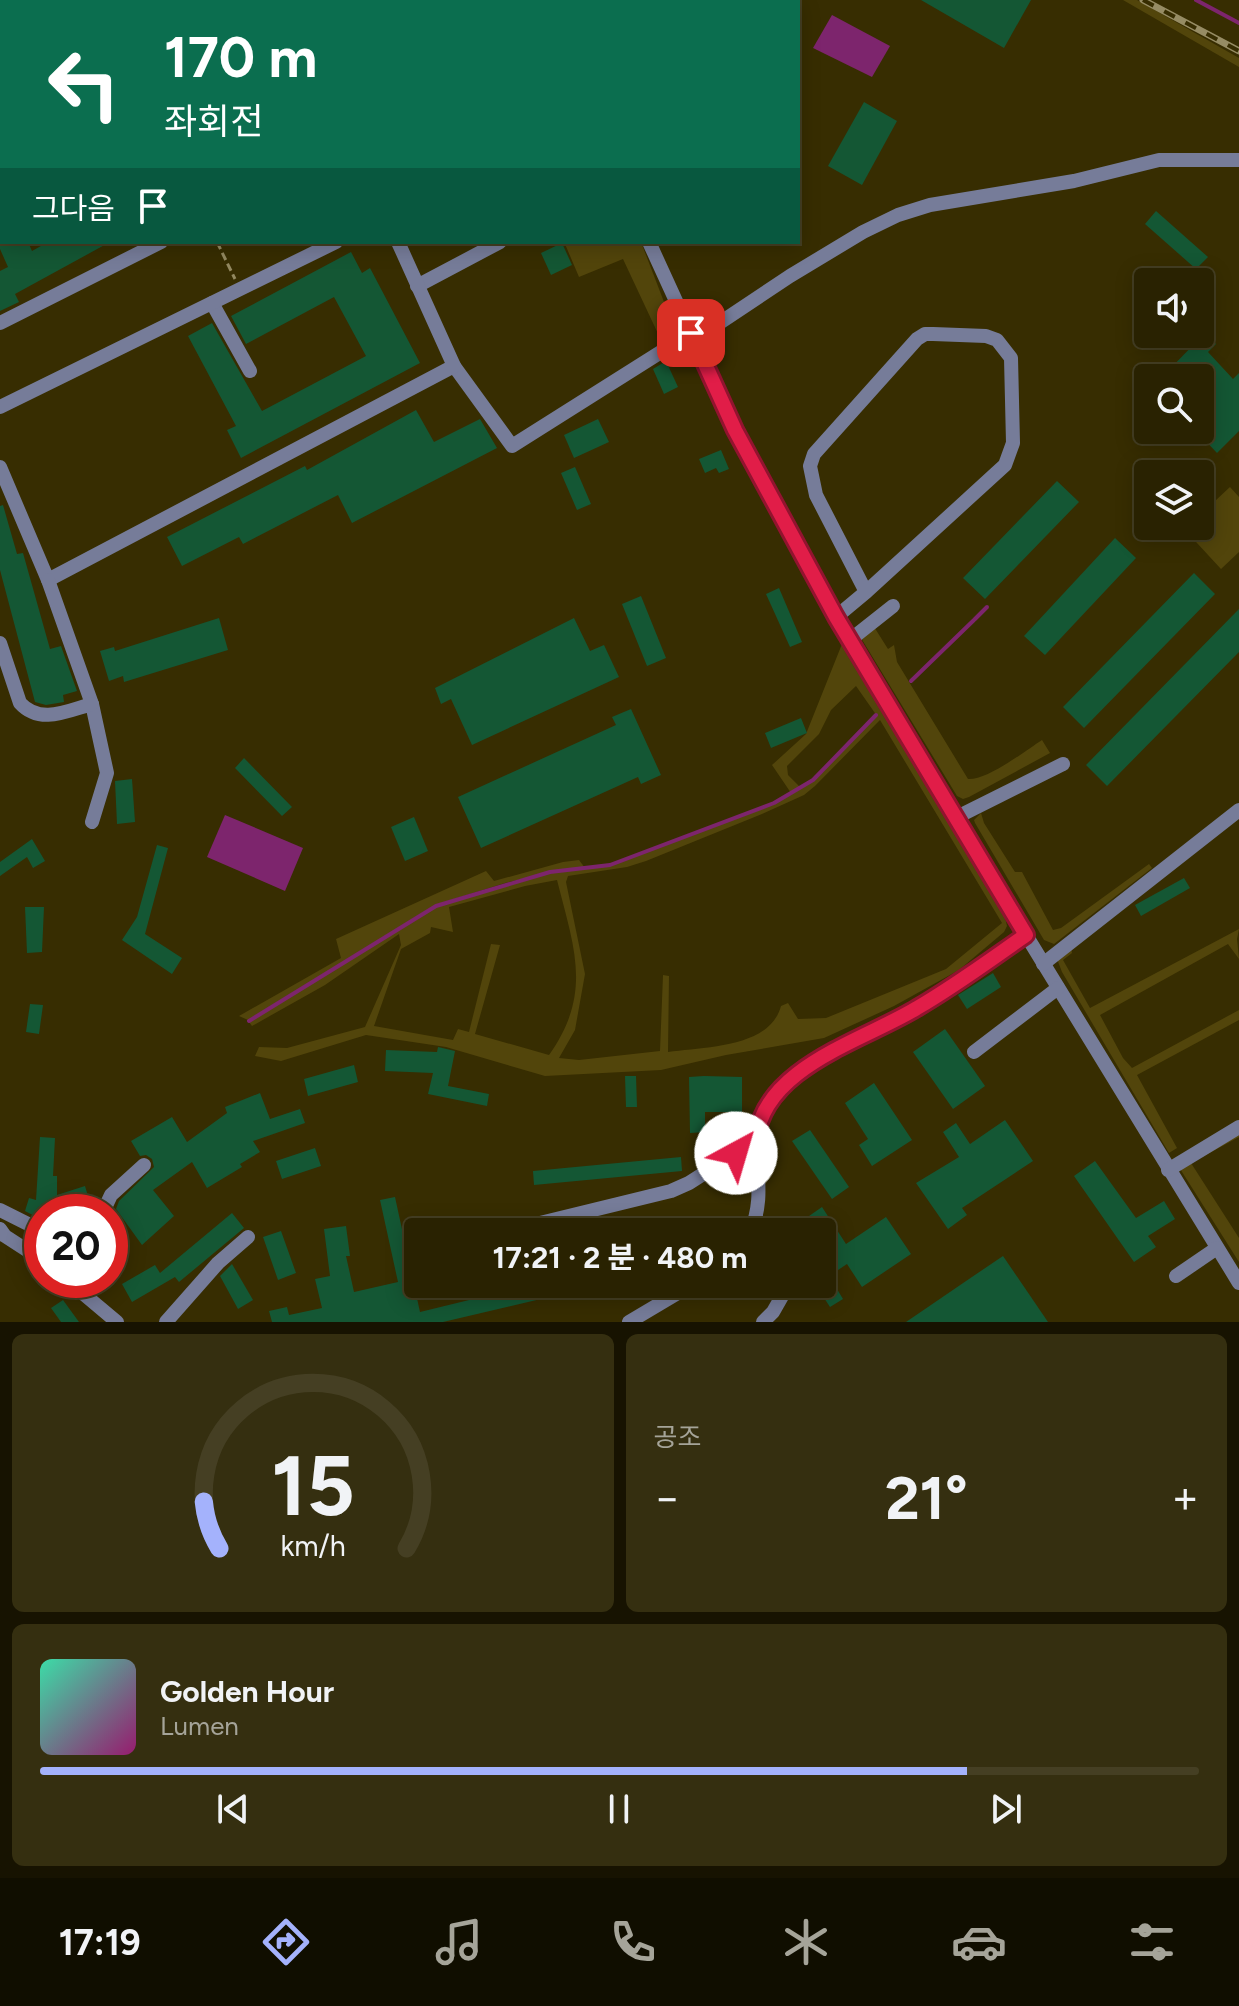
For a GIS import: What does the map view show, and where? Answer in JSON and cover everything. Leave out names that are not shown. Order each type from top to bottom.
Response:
[{"type":"street","points":[[399,244],[454,366],[512,446],[863,232],[898,215],[930,205],[1074,181],[1159,160],[1239,160]]},
{"type":"street","points":[[0,323],[157,244]]},
{"type":"street","points":[[0,407],[332,244]]},
{"type":"street","points":[[417,286],[496,244]]},
{"type":"street","points":[[650,244],[735,430],[836,617],[1043,964],[1239,1283]]},
{"type":"street","points":[[212,303],[250,371]]},
{"type":"street","points":[[836,617],[866,592],[1005,465],[1013,443],[1011,358],[997,340],[986,336],[925,334],[917,339],[814,454],[810,466],[816,495],[866,592]]},
{"type":"street","points":[[48,580],[454,366]]},
{"type":"street","points":[[0,467],[48,580],[92,704],[107,773],[92,822]]},
{"type":"street","points":[[850,640],[893,606]]},
{"type":"street","points":[[0,643],[20,703],[26,710],[41,716],[52,715],[92,704]]},
{"type":"street","points":[[957,817],[1063,764]]},
{"type":"street","points":[[1043,964],[1239,810]]},
{"type":"street","points":[[756,1218],[760,1177],[757,1129],[765,1111],[788,1081],[832,1052],[915,1010],[1026,935]]},
{"type":"street","points":[[974,1052],[1058,988]]},
{"type":"street","points":[[1168,1170],[1239,1127]]},
{"type":"street","points":[[560,1218],[671,1191],[689,1183],[756,1140]]},
{"type":"street","points":[[112,1194],[144,1165]]},
{"type":"street","points":[[0,1210],[24,1222]]},
{"type":"street","points":[[0,1229],[24,1248]]},
{"type":"street","points":[[166,1322],[218,1263],[248,1237]]},
{"type":"street","points":[[1176,1276],[1217,1248]]},
{"type":"street","points":[[88,1298],[117,1322]]},
{"type":"street","points":[[629,1322],[669,1298]]},
{"type":"street","points":[[763,1322],[781,1298]]},
{"type":"path","points":[[218,244],[240,289]]},
{"type":"shaded area","points":[[1123,0],[1137,0],[1239,58],[1239,67]]},
{"type":"shaded area","points":[[832,15],[890,46],[872,77],[813,48]]},
{"type":"shaded area","points":[[565,244],[642,244],[674,328],[660,338],[623,259],[579,277]]},
{"type":"shaded area","points":[[1230,487],[1239,497],[1239,552],[1221,569],[1194,540],[1214,540],[1214,502]]},
{"type":"shaded area","points":[[871,622],[888,649],[894,645],[897,662],[968,779],[996,770],[1042,740],[1050,753],[969,797],[963,799],[957,796],[861,638]]},
{"type":"shaded area","points":[[842,644],[920,769],[1005,917],[1007,926],[1004,932],[959,970],[894,1006],[824,1038],[661,1070],[545,1076],[446,1047],[366,1035],[281,1061],[255,1056],[259,1047],[287,1048],[365,1027],[401,945],[399,934],[325,985],[252,1026],[249,1022],[436,907],[550,873],[610,866],[775,804],[814,781],[877,716],[856,686],[831,710],[819,734],[787,766],[788,775],[801,788],[791,793],[772,765],[806,734]],"holes":[[[880,720],[1002,923],[946,969],[826,1018],[798,1019],[788,1003],[781,1006],[764,1030],[750,1038],[717,1046],[668,1052],[669,976],[663,975],[660,1051],[579,1060],[559,1058],[575,1030],[585,974],[566,882],[568,876],[646,861],[804,795]],[[557,880],[576,970],[571,1011],[549,1055],[475,1034],[500,945],[491,944],[469,1032],[458,1029],[453,1040],[374,1026],[401,949],[430,933],[431,927],[453,932],[449,907]]]},
{"type":"shaded area","points":[[981,813],[1015,872],[1022,872],[1053,930],[1061,928],[1149,864],[1152,868],[1054,944],[1044,940],[975,823],[974,820]]},
{"type":"shaded area","points":[[225,815],[303,848],[285,891],[207,857]]},
{"type":"shaded area","points":[[579,860],[585,868],[559,870],[505,883],[435,905],[248,1020],[239,1016],[341,958],[336,939],[486,871],[494,881]]},
{"type":"shaded area","points":[[1239,929],[1239,959],[1228,944],[1100,1015],[1123,1058],[1132,1068],[1239,1010],[1239,1020],[1137,1075],[1177,1148],[1169,1153],[1057,959],[1071,947],[1072,953],[1063,960],[1090,1008]]},
{"type":"shaded area","points":[[1239,1125],[1239,1137],[1191,1163],[1239,1238],[1239,1262],[1177,1164]]},
{"type":"building","points":[[921,0],[1031,0],[1004,48]]},
{"type":"building","points":[[864,102],[897,121],[862,185],[828,166]]},
{"type":"building","points":[[1156,211],[1208,257],[1195,268],[1145,224]]},
{"type":"building","points":[[0,244],[29,244],[32,251],[44,244],[106,244],[15,294],[19,302],[0,311],[0,271],[8,267]]},
{"type":"building","points":[[562,244],[572,265],[551,275],[541,253]]},
{"type":"building","points":[[351,252],[362,273],[370,268],[420,363],[241,458],[227,430],[236,426],[188,336],[212,323],[262,411],[366,356],[334,297],[246,344],[231,316]]},
{"type":"building","points":[[1190,348],[1212,348],[1208,352],[1233,379],[1239,373],[1239,431],[1217,453],[1208,444],[1214,444],[1214,364],[1175,364]]},
{"type":"building","points":[[666,361],[678,387],[664,394],[653,369]]},
{"type":"building","points":[[416,410],[434,442],[480,419],[497,448],[352,523],[338,495],[243,544],[239,537],[182,566],[167,537],[305,466],[307,470]]},
{"type":"building","points":[[598,419],[609,442],[574,458],[564,435]]},
{"type":"building","points":[[721,450],[729,469],[719,473],[716,468],[705,473],[699,459]]},
{"type":"building","points":[[575,467],[591,504],[577,510],[561,473]]},
{"type":"building","points":[[1057,481],[1079,502],[985,599],[963,578]]},
{"type":"building","points":[[3,505],[17,554],[23,553],[50,649],[61,646],[77,691],[63,695],[64,702],[46,705],[35,702],[0,570],[0,506]]},
{"type":"building","points":[[1115,538],[1136,558],[1045,655],[1024,636]]},
{"type":"building","points":[[1194,573],[1215,594],[1084,728],[1063,707]]},
{"type":"building","points":[[779,588],[802,642],[790,647],[766,594]]},
{"type":"building","points":[[641,596],[666,658],[647,666],[622,604]]},
{"type":"building","points":[[1239,609],[1239,652],[1107,786],[1086,765]]},
{"type":"building","points":[[219,618],[228,650],[124,682],[123,676],[109,681],[100,651],[114,647],[115,651]]},
{"type":"building","points":[[574,618],[590,651],[604,645],[619,677],[472,745],[451,699],[441,704],[435,688]]},
{"type":"building","points":[[631,709],[661,775],[641,784],[638,777],[481,848],[458,797],[616,725],[612,717]]},
{"type":"building","points":[[801,718],[807,733],[771,748],[765,733]]},
{"type":"building","points":[[244,758],[292,807],[282,816],[235,768]]},
{"type":"building","points":[[132,779],[135,822],[117,824],[115,781]]},
{"type":"building","points":[[414,817],[428,851],[405,861],[391,827]]},
{"type":"building","points":[[32,839],[45,861],[33,868],[27,857],[0,876],[0,862]]},
{"type":"building","points":[[157,845],[168,848],[145,934],[182,958],[172,974],[122,940],[137,917]]},
{"type":"building","points":[[1184,878],[1190,888],[1141,916],[1135,905]]},
{"type":"building","points":[[25,907],[44,907],[42,952],[27,953]]},
{"type":"building","points":[[993,973],[1001,987],[967,1009],[958,995]]},
{"type":"building","points":[[30,1004],[43,1005],[39,1034],[26,1032]]},
{"type":"building","points":[[945,1029],[985,1086],[953,1109],[913,1052]]},
{"type":"building","points":[[438,1047],[455,1051],[448,1086],[489,1094],[487,1106],[428,1094],[433,1073],[385,1071],[386,1050],[437,1052]]},
{"type":"building","points":[[354,1065],[358,1082],[308,1096],[304,1079]]},
{"type":"building","points":[[625,1076],[636,1076],[637,1107],[626,1107]]},
{"type":"building","points":[[689,1077],[742,1077],[742,1112],[705,1112],[705,1132],[690,1133]]},
{"type":"building","points":[[874,1083],[912,1140],[872,1166],[859,1145],[868,1139],[845,1103]]},
{"type":"building","points":[[260,1093],[270,1119],[300,1109],[305,1123],[253,1141],[260,1152],[207,1188],[192,1162],[153,1190],[174,1216],[142,1245],[128,1226],[126,1194],[154,1167],[152,1159],[146,1155],[140,1156],[131,1141],[172,1117],[187,1142],[227,1113],[225,1107]]},
{"type":"building","points":[[1005,1120],[1033,1161],[962,1208],[967,1215],[948,1229],[916,1183],[959,1157],[943,1132],[956,1123],[970,1144]]},
{"type":"building","points":[[810,1130],[849,1187],[832,1199],[792,1141]]},
{"type":"building","points":[[40,1137],[55,1138],[53,1176],[57,1176],[57,1194],[36,1194]]},
{"type":"building","points":[[315,1148],[321,1166],[282,1179],[276,1161]]},
{"type":"building","points":[[681,1157],[682,1171],[534,1185],[533,1171]]},
{"type":"building","points":[[1095,1161],[1136,1218],[1164,1201],[1175,1219],[1148,1236],[1156,1247],[1134,1262],[1074,1176]]},
{"type":"building","points":[[85,1186],[87,1194],[60,1194]]},
{"type":"building","points":[[395,1197],[404,1238],[404,1298],[417,1298],[420,1312],[478,1298],[545,1298],[443,1322],[272,1322],[269,1311],[287,1307],[289,1315],[322,1308],[315,1279],[330,1276],[324,1229],[346,1226],[350,1256],[346,1256],[354,1292],[398,1282],[380,1200]]},
{"type":"building","points":[[822,1207],[829,1218],[806,1218]]},
{"type":"building","points":[[232,1213],[244,1228],[179,1282],[175,1277],[132,1302],[128,1295],[128,1281],[155,1265],[160,1273]]},
{"type":"building","points":[[886,1217],[911,1254],[862,1287],[847,1264],[836,1271],[836,1229],[846,1244]]},
{"type":"building","points":[[281,1231],[296,1273],[278,1280],[263,1237]]},
{"type":"building","points":[[1003,1256],[1048,1322],[906,1322],[969,1279]]},
{"type":"building","points":[[232,1264],[253,1300],[238,1309],[220,1276]]},
{"type":"building","points":[[836,1288],[843,1299],[830,1307],[824,1298],[836,1298]]},
{"type":"building","points":[[63,1300],[79,1322],[61,1322],[51,1308]]},
{"type":"waterway","points":[[1196,0],[1239,23]]},
{"type":"waterway","points":[[975,619],[987,607]]},
{"type":"waterway","points":[[911,681],[974,620]]},
{"type":"waterway","points":[[249,1021],[436,906],[550,872],[610,865],[774,803],[813,780],[876,715]]},
{"type":"railway","points":[[1143,0],[1239,51]]},
{"type":"route","points":[[691,333],[735,430],[836,617],[1026,935],[915,1010],[832,1052],[788,1081],[765,1111],[756,1140],[736,1153]]}]
